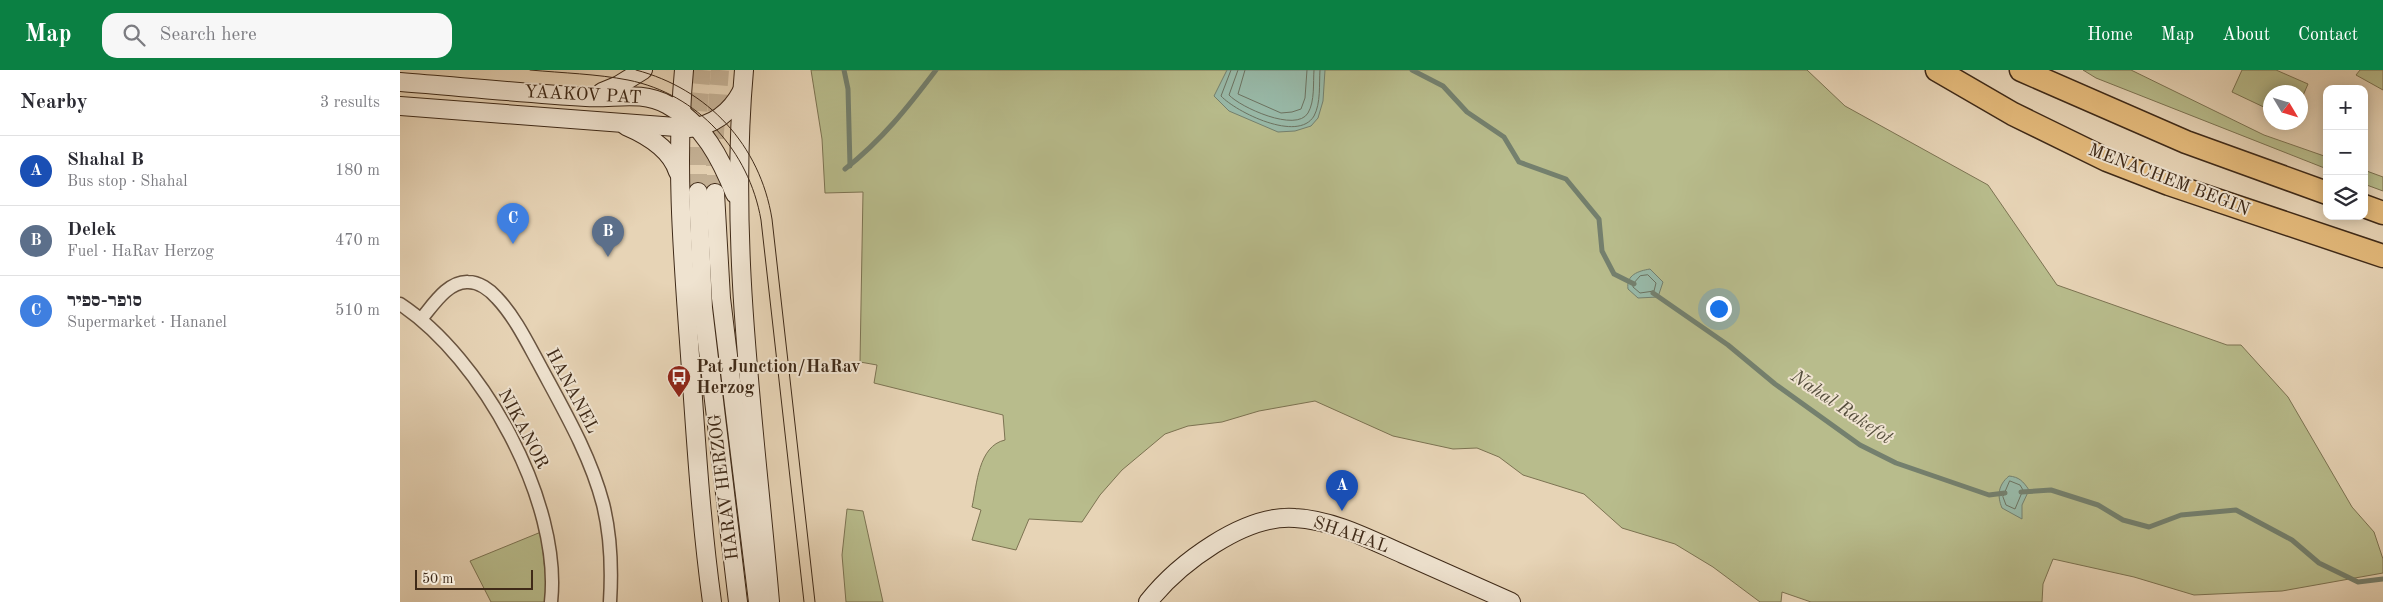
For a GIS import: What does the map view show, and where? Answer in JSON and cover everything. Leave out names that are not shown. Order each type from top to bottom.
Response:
[{"type":"highway","name":"MENACHEM BEGIN","points":[[1937,70],[2013,114],[2107,160],[2169,184],[2383,256]]},
{"type":"highway","points":[[2021,70],[2186,142],[2323,192]]},
{"type":"highway","points":[[2368,207],[2383,213]]},
{"type":"main road","points":[[587,97],[614,88],[643,70]]},
{"type":"main road","points":[[684,70],[686,123],[679,177],[694,445],[712,602]]},
{"type":"main road","points":[[744,70],[738,204],[741,283],[770,602]]},
{"type":"main road","name":"YAAKOV PAT","points":[[400,82],[587,97],[642,96],[662,102],[708,140],[719,158],[738,204]]},
{"type":"main road","name":"YAAKOV PAT","points":[[400,106],[604,121],[714,122],[726,113],[742,91]]},
{"type":"main road","points":[[604,121],[628,127],[651,139],[672,159],[679,177]]},
{"type":"main road","name":"HARAV HERZOG","points":[[698,192],[703,308],[738,602]]},
{"type":"main road","name":"HARAV HERZOG","points":[[715,193],[721,298],[758,602]]},
{"type":"main road","name":"SHAHAL","points":[[1148,602],[1178,569],[1232,533],[1270,520],[1294,517],[1337,526],[1511,602]]},
{"type":"street","name":"HANANEL","points":[[422,318],[447,290],[467,281],[481,285],[497,297],[517,325],[577,436],[603,503],[610,541],[612,577],[610,602]]},
{"type":"street","name":"NIKANOR","points":[[400,304],[422,318],[463,365],[495,406],[517,446],[532,481],[543,514],[550,550],[551,602]]},
{"type":"shaded area","points":[[811,70],[1807,70],[1845,106],[1988,185],[2057,285],[2227,345],[2241,345],[2288,397],[2352,507],[2374,532],[2383,559],[2383,573],[2282,591],[2194,595],[2134,577],[2053,559],[2043,584],[2042,602],[1811,602],[1782,592],[1781,602],[1760,602],[1713,567],[1675,544],[1622,528],[1584,494],[1523,475],[1499,457],[1477,448],[1453,449],[1393,436],[1315,401],[1259,411],[1222,422],[1188,426],[1165,434],[1122,470],[1100,495],[1082,522],[1029,519],[1016,550],[972,540],[981,510],[972,507],[980,468],[989,450],[1005,440],[1003,415],[874,383],[877,365],[860,362],[863,192],[825,193],[822,139]]},
{"type":"shaded area","points":[[2083,70],[2131,70],[2264,135],[2323,156],[2323,167],[2096,78]]},
{"type":"shaded area","points":[[2242,70],[2276,70],[2308,84],[2263,85],[2263,107],[2232,92]]},
{"type":"shaded area","points":[[2360,70],[2383,70],[2383,90],[2356,75]]},
{"type":"shaded area","points":[[2368,171],[2383,177],[2383,191],[2368,185]]},
{"type":"shaded area","points":[[847,509],[863,511],[883,602],[846,602],[842,555]]},
{"type":"shaded area","points":[[541,532],[546,581],[545,602],[491,602],[470,561]]},
{"type":"water","points":[[1227,70],[1325,70],[1323,101],[1318,118],[1311,126],[1295,131],[1278,132],[1229,111],[1214,96]]},
{"type":"water","points":[[1650,269],[1663,282],[1658,297],[1638,298],[1628,289],[1629,280],[1637,273]]},
{"type":"water","points":[[2009,476],[2016,477],[2029,490],[2022,505],[2022,519],[2002,508],[2000,504],[1999,495],[2001,487]]},
{"type":"waterway","points":[[844,70],[848,89],[850,166]]},
{"type":"waterway","points":[[845,169],[894,122],[936,70]]},
{"type":"waterway","name":"Nahal Rakefot","points":[[1412,70],[1443,86],[1467,112],[1504,137],[1519,162],[1566,179],[1599,219],[1602,251],[1614,274],[1634,284]]},
{"type":"waterway","name":"Nahal Rakefot","points":[[1653,293],[1728,345],[1775,384],[1860,445],[1896,463],[1989,495],[2005,493]]},
{"type":"waterway","name":"Nahal Rakefot","points":[[2021,492],[2051,490],[2098,505],[2123,520],[2149,527],[2181,515],[2236,510],[2292,540],[2319,563],[2358,582],[2383,579]]},
{"type":"tunnel","points":[[698,192],[698,114],[702,70]]},
{"type":"tunnel","points":[[715,193],[715,132],[720,70]]},
{"type":"tram line","points":[[530,70],[628,80],[653,87],[677,98],[698,112],[716,129],[732,149],[745,171],[755,195],[761,220],[804,602]]},
{"type":"tram line","points":[[636,70],[662,79],[686,91],[708,106],[743,144],[756,167],[766,192],[772,219],[815,602]]},
{"type":"place","name":"סופר-ספיר","points":[[513,244]]},
{"type":"place","name":"Delek","points":[[608,257]]},
{"type":"place","name":"Pat Junction/HaRav Herzog","points":[[679,398]]},
{"type":"place","name":"Shahal B","points":[[1342,511]]}]
